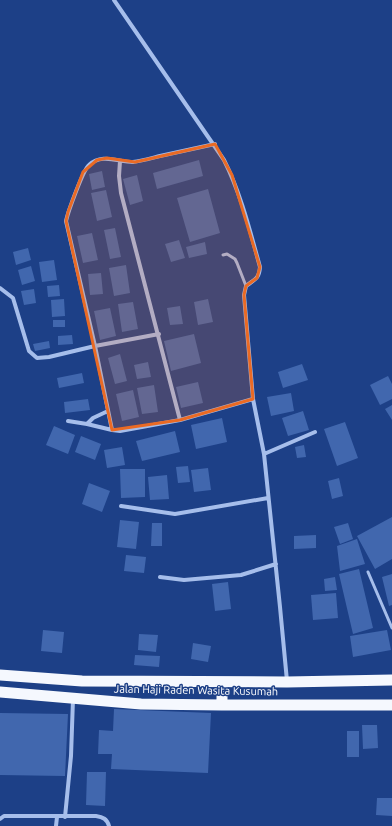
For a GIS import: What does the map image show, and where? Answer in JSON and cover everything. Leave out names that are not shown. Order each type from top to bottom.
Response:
[{"type":"highway","name":"Jalan Haji Raden Wasita Kusumah","points":[[0,675],[82,681],[286,682],[392,680]]},
{"type":"highway","points":[[222,682],[222,705]]},
{"type":"highway","name":"Jalan Haji Raden Wasita Kusumah","points":[[0,692],[141,704],[392,705]]},
{"type":"street","points":[[114,0],[206,134],[215,144],[232,175],[244,207],[260,267],[260,274],[246,286],[244,295],[253,399],[264,454],[276,564],[286,682]]},
{"type":"street","points":[[112,430],[95,346],[66,221],[68,212],[73,203],[83,172],[89,165],[97,160],[107,158],[135,162],[215,144]]},
{"type":"street","points":[[120,161],[119,176],[121,193],[159,334],[180,420]]},
{"type":"street","points":[[0,288],[13,298],[30,350],[37,358],[49,357],[95,346],[159,334]]},
{"type":"street","points":[[68,421],[112,430],[120,430],[180,420],[253,399]]},
{"type":"street","points":[[87,424],[93,418],[108,411]]},
{"type":"street","points":[[264,454],[315,432]]},
{"type":"street","points":[[121,506],[176,514],[268,498]]},
{"type":"street","points":[[160,577],[184,580],[241,574],[276,564]]},
{"type":"street","points":[[65,817],[71,756],[74,698]]},
{"type":"street","points":[[0,819],[4,816],[96,816],[102,817],[107,821],[109,826]]},
{"type":"street","points":[[56,817],[56,826]]},
{"type":"lane","points":[[223,255],[227,254],[235,259],[246,286]]},
{"type":"lane","points":[[368,572],[392,628]]},
{"type":"highlighted area","points":[[215,144],[232,175],[260,267],[257,278],[246,286],[244,295],[253,399],[180,420],[112,430],[66,221],[68,212],[83,172],[97,160],[107,158],[135,162]]},
{"type":"building","points":[[199,160],[203,176],[157,189],[153,173]]},
{"type":"building","points":[[102,171],[105,187],[92,190],[89,174]]},
{"type":"building","points":[[137,175],[143,201],[130,205],[123,179]]},
{"type":"building","points":[[208,189],[220,233],[190,242],[177,198]]},
{"type":"building","points":[[106,190],[112,217],[97,221],[91,193]]},
{"type":"building","points":[[115,228],[121,257],[110,259],[104,230]]},
{"type":"building","points":[[92,233],[98,260],[83,263],[77,236]]},
{"type":"building","points":[[179,240],[185,258],[171,262],[165,244]]},
{"type":"building","points":[[205,242],[207,254],[189,258],[186,247]]},
{"type":"building","points":[[28,248],[31,260],[16,265],[13,252]]},
{"type":"building","points":[[54,260],[57,280],[42,282],[39,262]]},
{"type":"building","points":[[126,265],[130,293],[114,296],[109,268]]},
{"type":"building","points":[[31,266],[35,281],[22,285],[18,270]]},
{"type":"building","points":[[101,273],[103,294],[90,295],[88,274]]},
{"type":"building","points":[[59,285],[60,296],[48,297],[47,286]]},
{"type":"building","points":[[34,289],[36,303],[24,305],[21,291]]},
{"type":"building","points":[[64,299],[65,316],[52,317],[51,300]]},
{"type":"building","points":[[208,299],[213,322],[198,325],[194,302]]},
{"type":"building","points":[[133,302],[138,329],[122,332],[118,304]]},
{"type":"building","points":[[180,306],[183,324],[170,325],[167,308]]},
{"type":"building","points":[[110,308],[116,336],[100,340],[94,311]]},
{"type":"building","points":[[53,320],[65,320],[65,327],[53,327]]},
{"type":"building","points":[[194,334],[201,363],[171,371],[164,341]]},
{"type":"building","points":[[72,335],[73,344],[58,345],[58,336]]},
{"type":"building","points":[[49,341],[50,348],[35,351],[33,344]]},
{"type":"building","points":[[120,354],[127,381],[115,384],[108,358]]},
{"type":"building","points":[[148,362],[151,377],[137,379],[134,365]]},
{"type":"building","points":[[302,364],[308,380],[283,388],[278,372]]},
{"type":"building","points":[[82,373],[84,383],[59,388],[57,378]]},
{"type":"building","points":[[388,376],[392,384],[392,399],[380,405],[370,385]]},
{"type":"building","points":[[198,382],[203,403],[181,408],[176,387]]},
{"type":"building","points":[[154,385],[158,412],[142,414],[137,388]]},
{"type":"building","points":[[133,390],[139,417],[122,421],[116,394]]},
{"type":"building","points":[[291,393],[294,411],[271,416],[267,397]]},
{"type":"building","points":[[88,399],[90,410],[65,413],[64,402]]},
{"type":"building","points":[[392,405],[392,420],[385,409]]},
{"type":"building","points":[[303,411],[309,430],[288,436],[282,418]]},
{"type":"building","points":[[222,418],[227,442],[196,449],[191,425]]},
{"type":"building","points":[[345,422],[358,458],[337,466],[324,429]]},
{"type":"building","points":[[54,426],[75,435],[68,454],[46,445]]},
{"type":"building","points":[[175,431],[180,452],[142,461],[136,441]]},
{"type":"building","points":[[81,436],[101,444],[95,460],[75,452]]},
{"type":"building","points":[[304,445],[306,457],[297,458],[295,447]]},
{"type":"building","points":[[122,447],[125,465],[107,468],[104,450]]},
{"type":"building","points":[[188,466],[190,482],[178,483],[176,467]]},
{"type":"building","points":[[208,468],[211,490],[194,492],[191,470]]},
{"type":"building","points":[[120,469],[145,469],[145,497],[121,498]]},
{"type":"building","points":[[167,475],[169,499],[150,500],[148,477]]},
{"type":"building","points":[[339,478],[343,496],[332,499],[328,481]]},
{"type":"building","points":[[89,483],[110,491],[102,512],[82,504]]},
{"type":"building","points":[[392,517],[392,559],[375,569],[357,536]]},
{"type":"building","points":[[120,520],[139,522],[136,549],[117,547]]},
{"type":"building","points":[[152,523],[162,523],[162,546],[151,546]]},
{"type":"building","points":[[348,523],[353,539],[340,544],[334,527]]},
{"type":"building","points":[[316,535],[316,548],[294,549],[294,536]]},
{"type":"building","points":[[357,539],[365,564],[340,571],[337,546]]},
{"type":"building","points":[[126,555],[146,557],[144,573],[124,571]]},
{"type":"building","points":[[359,569],[373,628],[353,634],[339,574]]},
{"type":"building","points":[[392,574],[392,605],[389,606],[382,577]]},
{"type":"building","points":[[335,577],[337,590],[325,591],[324,579]]},
{"type":"building","points":[[228,582],[231,609],[215,611],[212,584]]},
{"type":"building","points":[[336,593],[338,618],[313,620],[311,595]]},
{"type":"building","points":[[43,630],[64,632],[62,653],[41,651]]},
{"type":"building","points":[[387,630],[391,650],[353,657],[350,636]]},
{"type":"building","points":[[139,634],[158,635],[156,652],[138,650]]},
{"type":"building","points":[[193,643],[211,646],[208,662],[191,659]]},
{"type":"building","points":[[135,655],[160,656],[159,667],[134,665]]},
{"type":"building","points":[[114,709],[211,713],[208,773],[111,769],[112,754],[98,754],[99,730],[113,731]]},
{"type":"building","points":[[0,713],[68,714],[65,776],[0,775]]},
{"type":"building","points":[[362,725],[377,725],[378,748],[363,749]]},
{"type":"building","points":[[347,731],[359,731],[359,757],[347,757]]},
{"type":"building","points":[[87,772],[106,772],[105,806],[86,805]]},
{"type":"building","points":[[377,798],[392,798],[392,816],[376,815]]}]
